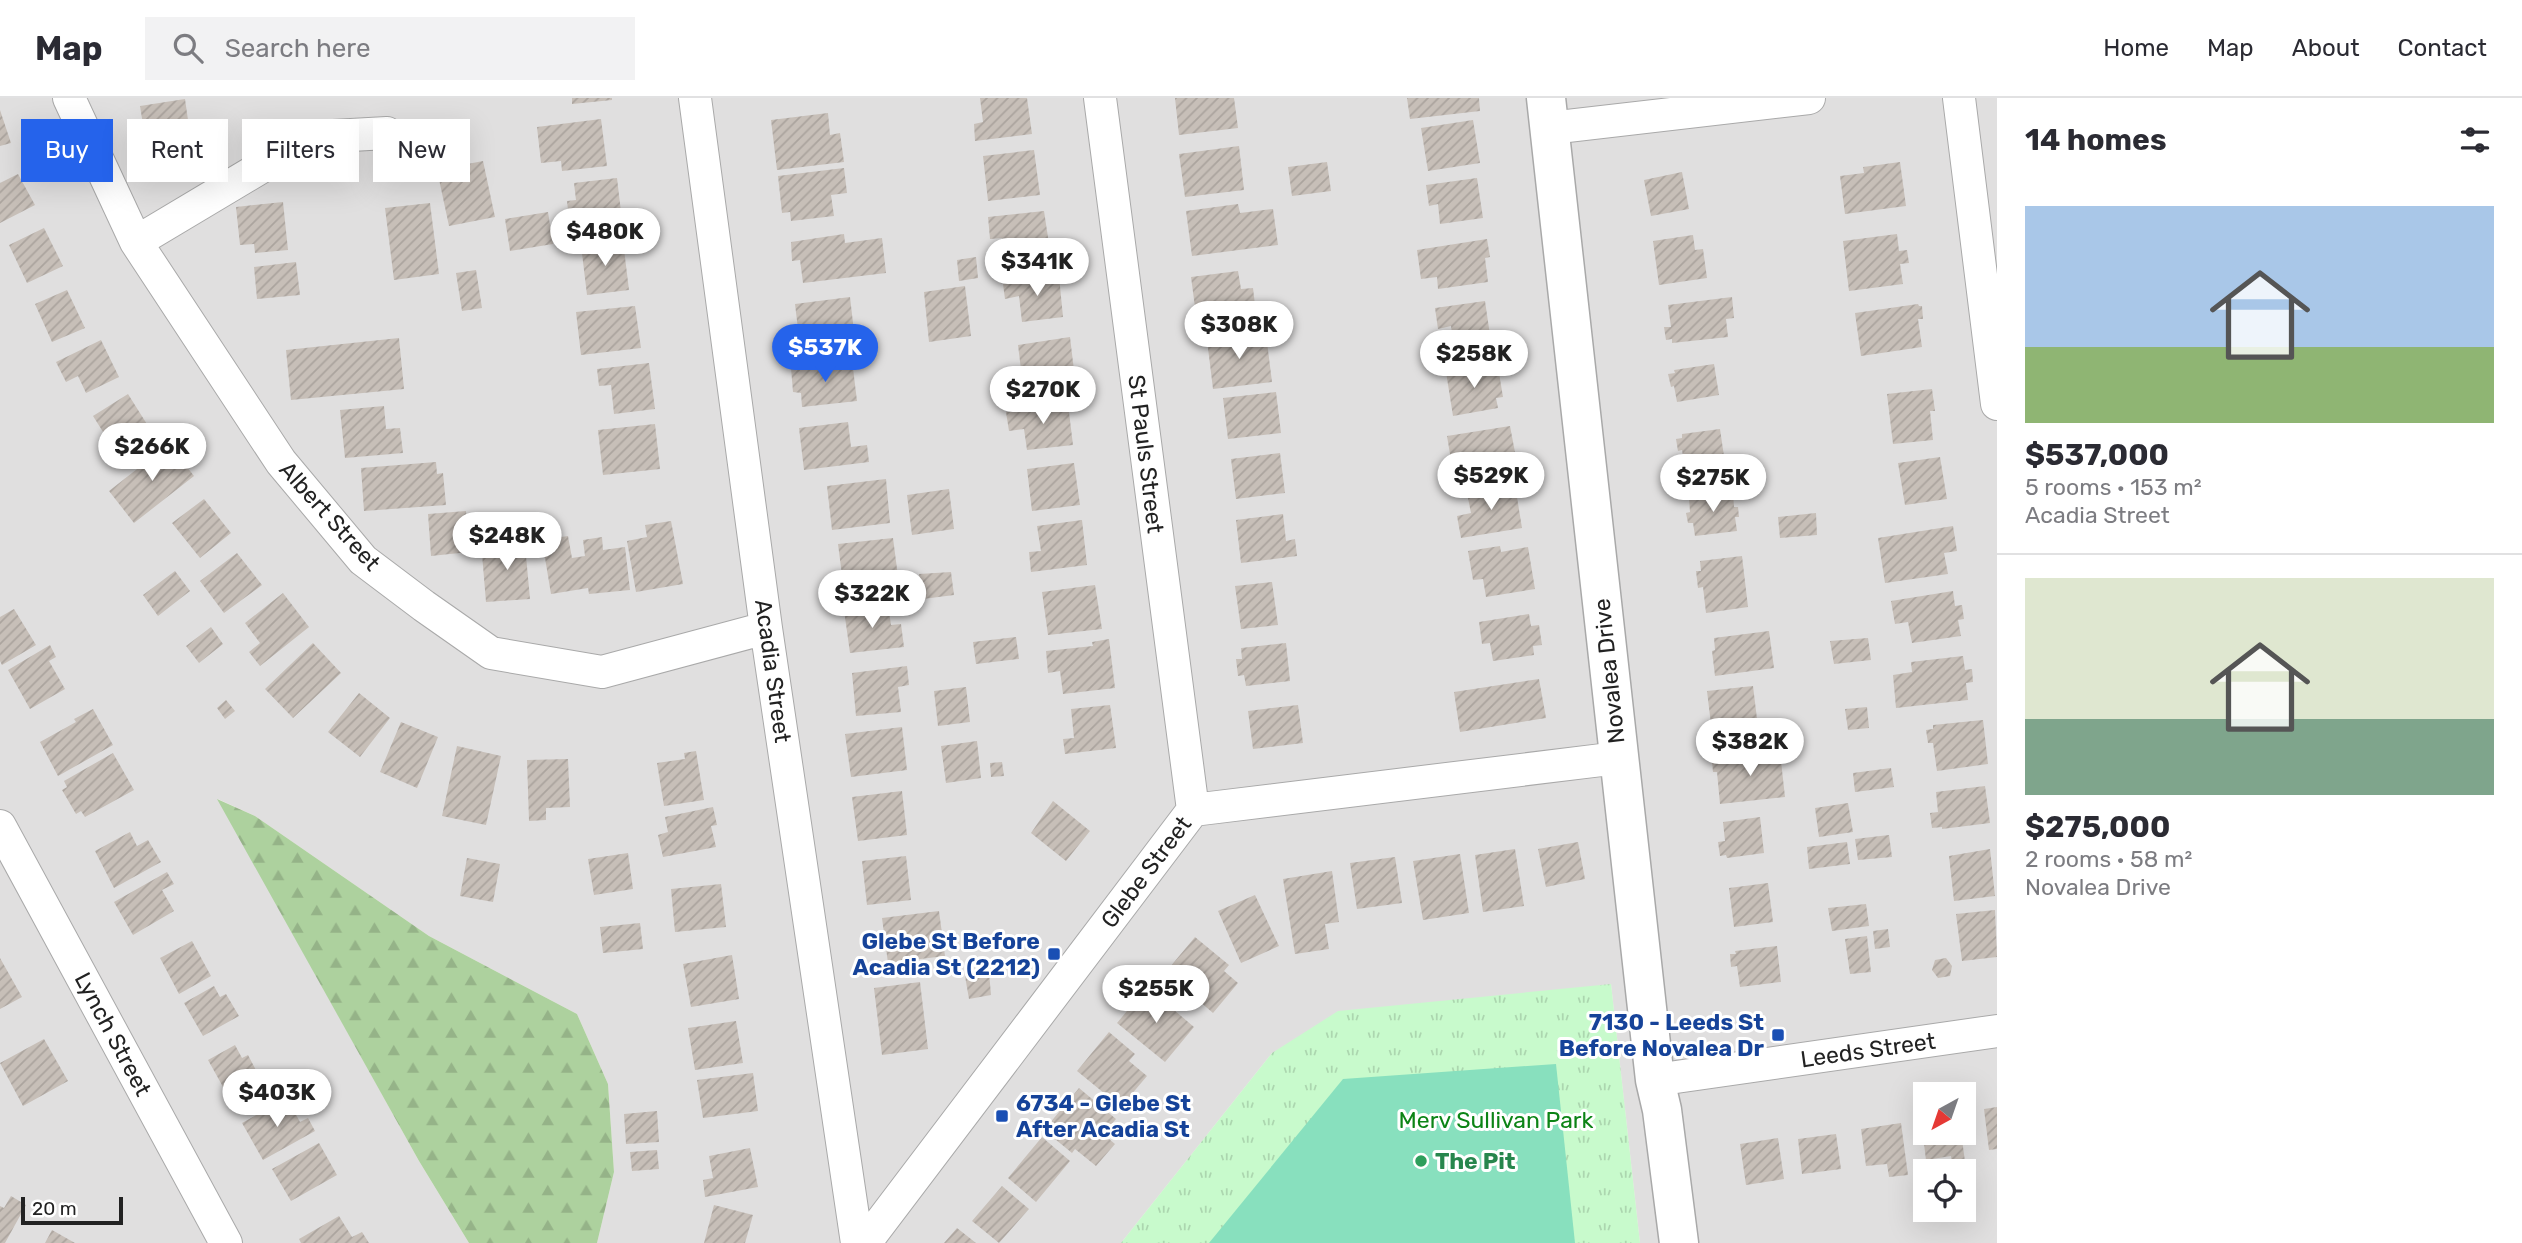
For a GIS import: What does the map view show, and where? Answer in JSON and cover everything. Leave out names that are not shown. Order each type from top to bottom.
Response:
[{"type":"street","name":"Albert Street","points":[[69,98],[136,242],[281,462],[363,560],[491,653],[602,672],[766,628]]},
{"type":"street","name":"Acadia Street","points":[[695,98],[766,628],[857,1243]]},
{"type":"street","name":"St Pauls Street","points":[[1100,98],[1194,810]]},
{"type":"street","points":[[1548,113],[1810,98]]},
{"type":"street","points":[[1959,98],[1997,404]]},
{"type":"street","name":"Novalea Drive","points":[[1548,113],[1618,758],[1656,1080],[1679,1243]]},
{"type":"street","points":[[136,242],[295,147],[333,136],[373,134]]},
{"type":"street","name":"Glebe Street","points":[[866,1243],[1194,810],[1618,758]]},
{"type":"street","name":"Lynch Street","points":[[0,826],[226,1243]]},
{"type":"street","name":"Leeds Street","points":[[1656,1080],[1997,1031]]},
{"type":"shaded area","points":[[0,98],[1997,98],[1997,1243],[1640,1243],[1611,984],[1272,1053],[1121,1243],[597,1243],[614,1172],[608,1084],[577,1014],[429,936],[255,816],[218,799],[419,1161],[469,1243],[0,1243]]},
{"type":"green space","points":[[217,799],[255,816],[429,936],[577,1014],[608,1084],[614,1172],[597,1243],[469,1243],[419,1161]]},
{"type":"green space","name":"Merv Sullivan Park","points":[[1611,984],[1640,1243],[1121,1243],[1272,1053],[1338,1011]]},
{"type":"green space","name":"The Pit","points":[[1556,1064],[1575,1243],[1209,1243],[1343,1079]]},
{"type":"building","points":[[572,98],[612,98],[612,100],[572,104]]},
{"type":"building","points":[[980,98],[1027,98],[1032,134],[975,141],[974,124],[983,122]]},
{"type":"building","points":[[1175,98],[1234,98],[1238,128],[1179,135]]},
{"type":"building","points":[[1407,98],[1479,98],[1480,111],[1410,119]]},
{"type":"building","points":[[185,99],[188,119],[142,119],[140,106]]},
{"type":"building","points":[[0,110],[11,143],[0,146]]},
{"type":"building","points":[[828,113],[830,135],[840,133],[844,162],[777,170],[771,120]]},
{"type":"building","points":[[601,119],[607,166],[562,171],[561,161],[541,163],[537,127]]},
{"type":"building","points":[[1473,120],[1480,163],[1428,171],[1421,128]]},
{"type":"building","points":[[1239,146],[1244,190],[1185,197],[1179,154]]},
{"type":"building","points":[[1034,150],[1040,195],[988,201],[983,156]]},
{"type":"building","points":[[483,161],[495,217],[449,226],[440,182],[470,182],[470,164]]},
{"type":"building","points":[[1327,162],[1331,191],[1292,196],[1288,167]]},
{"type":"building","points":[[1900,162],[1906,206],[1845,214],[1840,176],[1864,173],[1863,167]]},
{"type":"building","points":[[844,168],[847,193],[831,195],[834,216],[791,221],[790,212],[782,213],[778,176]]},
{"type":"building","points":[[1682,172],[1689,209],[1651,216],[1644,180]]},
{"type":"building","points":[[18,174],[35,205],[0,223],[0,183]]},
{"type":"building","points":[[617,178],[623,229],[581,234],[580,226],[570,228],[567,201],[576,200],[574,183]]},
{"type":"building","points":[[1477,178],[1483,218],[1440,224],[1438,204],[1429,206],[1426,185]]},
{"type":"building","points":[[283,202],[288,250],[255,253],[254,244],[240,245],[236,207]]},
{"type":"building","points":[[430,203],[439,274],[394,280],[385,208]]},
{"type":"building","points":[[1238,204],[1240,213],[1273,209],[1278,245],[1192,256],[1186,211]]},
{"type":"building","points":[[1044,211],[1051,257],[1005,263],[1002,238],[990,239],[988,217]]},
{"type":"building","points":[[548,212],[553,244],[510,251],[505,219]]},
{"type":"building","points":[[44,228],[63,266],[27,283],[9,245]]},
{"type":"building","points":[[844,234],[845,243],[882,238],[886,273],[803,283],[800,260],[792,261],[791,242]]},
{"type":"building","points":[[1897,234],[1899,251],[1907,250],[1909,263],[1900,264],[1903,284],[1849,291],[1843,241]]},
{"type":"building","points":[[1693,235],[1695,250],[1703,249],[1707,278],[1659,285],[1653,241]]},
{"type":"building","points":[[1487,239],[1490,257],[1485,258],[1488,282],[1438,289],[1437,277],[1421,279],[1417,250]]},
{"type":"building","points":[[623,241],[629,290],[587,295],[581,245]]},
{"type":"building","points":[[976,257],[978,278],[959,281],[957,260]]},
{"type":"building","points":[[296,262],[300,295],[257,299],[254,267]]},
{"type":"building","points":[[476,270],[482,308],[462,311],[456,273]]},
{"type":"building","points":[[1238,271],[1241,289],[1253,288],[1257,322],[1227,325],[1226,318],[1197,322],[1191,277]]},
{"type":"building","points":[[1059,276],[1063,317],[1022,322],[1019,296],[1005,299],[1003,284]]},
{"type":"building","points":[[965,286],[971,336],[929,342],[924,292]]},
{"type":"building","points":[[67,290],[85,328],[52,342],[35,304]]},
{"type":"building","points":[[850,297],[855,340],[812,345],[810,327],[798,329],[795,304]]},
{"type":"building","points":[[1732,297],[1734,318],[1726,319],[1728,337],[1672,343],[1672,339],[1666,340],[1664,327],[1671,327],[1668,305]]},
{"type":"building","points":[[1485,301],[1491,342],[1454,348],[1451,326],[1438,329],[1435,308]]},
{"type":"building","points":[[1918,304],[1922,306],[1923,319],[1918,319],[1922,347],[1861,356],[1855,313]]},
{"type":"building","points":[[635,306],[641,348],[581,355],[576,312]]},
{"type":"building","points":[[1266,334],[1272,382],[1213,389],[1207,340]]},
{"type":"building","points":[[1070,337],[1075,379],[1023,386],[1018,345]]},
{"type":"building","points":[[399,338],[404,389],[291,400],[286,350]]},
{"type":"building","points":[[101,340],[119,377],[86,393],[78,376],[66,382],[56,362]]},
{"type":"building","points":[[852,360],[857,401],[802,407],[801,393],[793,392],[791,368]]},
{"type":"building","points":[[649,363],[655,409],[614,414],[611,385],[599,386],[597,369]]},
{"type":"building","points":[[1490,364],[1492,374],[1499,373],[1503,397],[1496,398],[1498,408],[1453,416],[1446,372]]},
{"type":"building","points":[[1714,364],[1719,395],[1677,402],[1668,374],[1675,373],[1674,370]]},
{"type":"building","points":[[1932,389],[1935,411],[1930,411],[1933,440],[1893,444],[1887,394]]},
{"type":"building","points":[[1276,392],[1281,433],[1228,439],[1223,398]]},
{"type":"building","points":[[128,394],[150,429],[115,451],[93,416]]},
{"type":"building","points":[[1068,404],[1073,445],[1027,450],[1024,429],[1009,431],[1006,412]]},
{"type":"building","points":[[384,406],[386,429],[400,428],[403,453],[345,458],[340,410]]},
{"type":"building","points":[[848,422],[851,447],[867,445],[869,462],[804,470],[799,428]]},
{"type":"building","points":[[655,424],[660,469],[603,475],[598,430]]},
{"type":"building","points":[[1510,426],[1518,468],[1464,477],[1461,459],[1451,460],[1447,436]]},
{"type":"building","points":[[1720,429],[1725,463],[1685,469],[1682,450],[1678,451],[1676,439],[1682,438],[1682,434]]},
{"type":"building","points":[[169,444],[194,476],[134,523],[109,491]]},
{"type":"building","points":[[1280,453],[1285,493],[1236,499],[1231,459]]},
{"type":"building","points":[[1940,457],[1947,499],[1905,505],[1898,463]]},
{"type":"building","points":[[436,462],[437,474],[443,473],[446,505],[364,511],[361,468]]},
{"type":"building","points":[[1074,463],[1080,505],[1032,511],[1027,469]]},
{"type":"building","points":[[886,479],[890,523],[832,530],[827,486]]},
{"type":"building","points":[[1515,485],[1522,528],[1461,538],[1457,516],[1471,513],[1467,493]]},
{"type":"building","points":[[949,489],[954,529],[912,535],[907,495]]},
{"type":"building","points":[[1733,493],[1734,507],[1738,507],[1739,517],[1735,517],[1737,531],[1695,536],[1693,523],[1688,523],[1686,513],[1690,512],[1689,498]]},
{"type":"building","points":[[204,499],[231,533],[200,558],[172,523]]},
{"type":"building","points":[[466,511],[469,552],[431,556],[428,514]]},
{"type":"building","points":[[1816,513],[1817,535],[1780,538],[1778,517]]},
{"type":"building","points":[[1283,514],[1286,541],[1295,539],[1297,556],[1241,563],[1236,520]]},
{"type":"building","points":[[1082,520],[1087,565],[1031,572],[1029,552],[1041,551],[1037,526]]},
{"type":"building","points":[[671,521],[683,584],[636,592],[627,541],[647,537],[645,525]]},
{"type":"building","points":[[1953,526],[1957,551],[1944,553],[1948,574],[1885,583],[1878,538]]},
{"type":"building","points":[[524,534],[530,599],[486,602],[482,554],[508,552],[506,535]]},
{"type":"building","points":[[568,536],[572,558],[585,556],[583,540],[602,537],[603,550],[625,547],[630,590],[589,594],[588,588],[551,594],[542,540]]},
{"type":"building","points":[[893,538],[899,584],[844,591],[838,544]]},
{"type":"building","points":[[1500,546],[1501,552],[1528,547],[1535,589],[1486,597],[1483,579],[1473,580],[1468,551]]},
{"type":"building","points":[[237,553],[262,585],[224,613],[200,581]]},
{"type":"building","points":[[1742,556],[1748,607],[1706,613],[1703,587],[1698,588],[1696,571],[1701,571],[1700,561]]},
{"type":"building","points":[[175,571],[190,591],[158,616],[143,595]]},
{"type":"building","points":[[951,572],[954,595],[923,599],[919,574]]},
{"type":"building","points":[[1272,582],[1278,625],[1241,629],[1235,586]]},
{"type":"building","points":[[1095,585],[1102,629],[1048,635],[1042,592]]},
{"type":"building","points":[[1953,591],[1955,606],[1962,605],[1964,619],[1958,620],[1961,636],[1912,643],[1908,622],[1895,624],[1891,601]]},
{"type":"building","points":[[283,593],[309,627],[260,666],[249,652],[260,643],[245,623]]},
{"type":"building","points":[[888,604],[891,625],[901,624],[904,647],[850,653],[844,610]]},
{"type":"building","points":[[14,609],[36,645],[2,665],[0,617]]},
{"type":"building","points":[[1529,614],[1531,626],[1539,625],[1542,645],[1533,646],[1534,655],[1493,661],[1490,643],[1482,644],[1479,622]]},
{"type":"building","points":[[211,627],[223,644],[199,663],[186,646]]},
{"type":"building","points":[[1769,631],[1774,668],[1715,676],[1712,651],[1715,650],[1714,638]]},
{"type":"building","points":[[1016,637],[1019,659],[976,664],[973,642]]},
{"type":"building","points":[[1868,638],[1871,660],[1834,664],[1830,641]]},
{"type":"building","points":[[1109,639],[1115,688],[1063,694],[1060,671],[1048,673],[1046,651],[1093,646],[1092,642]]},
{"type":"building","points":[[313,643],[341,673],[293,718],[265,689]]},
{"type":"building","points":[[1286,643],[1290,681],[1246,686],[1244,675],[1238,676],[1236,659],[1242,659],[1241,648]]},
{"type":"building","points":[[50,645],[56,657],[49,661],[65,689],[30,709],[8,670]]},
{"type":"building","points":[[1963,656],[1965,670],[1972,669],[1973,682],[1966,683],[1968,700],[1896,708],[1893,675],[1912,672],[1911,662]]},
{"type":"building","points":[[907,666],[909,685],[898,687],[901,712],[856,716],[852,673]]},
{"type":"building","points":[[1539,679],[1546,718],[1460,732],[1454,692]]},
{"type":"building","points":[[1753,686],[1758,727],[1712,733],[1707,691]]},
{"type":"building","points":[[966,687],[970,722],[938,726],[934,691]]},
{"type":"building","points":[[359,693],[390,718],[360,757],[328,732]]},
{"type":"building","points":[[226,700],[235,711],[225,719],[217,708]]},
{"type":"building","points":[[1110,705],[1116,748],[1065,754],[1063,739],[1074,738],[1071,709]]},
{"type":"building","points":[[1298,705],[1303,743],[1253,749],[1248,711]]},
{"type":"building","points":[[1867,707],[1869,728],[1848,730],[1845,709]]},
{"type":"building","points":[[93,709],[113,745],[58,776],[40,742]]},
{"type":"building","points":[[1983,720],[1988,764],[1937,771],[1933,743],[1928,743],[1926,730],[1933,729],[1933,725]]},
{"type":"building","points":[[401,722],[438,737],[417,788],[380,772]]},
{"type":"building","points":[[902,727],[907,770],[851,777],[845,734]]},
{"type":"building","points":[[977,741],[981,778],[946,783],[941,746]]},
{"type":"building","points":[[457,746],[501,756],[486,825],[442,816]]},
{"type":"building","points":[[696,751],[704,800],[664,806],[657,763],[685,759],[684,753]]},
{"type":"building","points":[[1780,752],[1785,797],[1720,804],[1717,772],[1713,772],[1712,761]]},
{"type":"building","points":[[113,753],[134,790],[85,817],[81,811],[76,814],[62,790],[67,787],[64,781]]},
{"type":"building","points":[[568,759],[570,807],[546,808],[546,820],[529,821],[527,760]]},
{"type":"building","points":[[1002,762],[1004,776],[991,777],[990,763]]},
{"type":"building","points":[[1891,768],[1894,787],[1855,792],[1853,773]]},
{"type":"building","points":[[1985,786],[1990,823],[1932,828],[1930,813],[1938,812],[1936,792]]},
{"type":"building","points":[[902,791],[907,835],[858,841],[852,797]]},
{"type":"building","points":[[1053,801],[1090,831],[1066,861],[1031,833]]},
{"type":"building","points":[[1848,803],[1853,832],[1819,837],[1815,808]]},
{"type":"building","points":[[713,807],[717,825],[711,826],[716,847],[663,857],[658,835],[668,832],[665,817]]},
{"type":"building","points":[[1760,817],[1764,853],[1727,858],[1726,855],[1720,856],[1718,842],[1725,841],[1723,822]]},
{"type":"building","points":[[130,832],[137,846],[148,840],[161,862],[114,888],[95,851]]},
{"type":"building","points":[[1889,835],[1892,857],[1858,860],[1855,839]]},
{"type":"building","points":[[1578,842],[1585,879],[1546,887],[1538,849]]},
{"type":"building","points":[[1847,842],[1850,864],[1809,869],[1807,847]]},
{"type":"building","points":[[1515,849],[1524,906],[1483,912],[1475,855]]},
{"type":"building","points":[[1990,849],[1995,896],[1954,901],[1949,856]]},
{"type":"building","points":[[628,853],[633,889],[594,895],[588,859]]},
{"type":"building","points":[[1460,854],[1469,913],[1423,920],[1413,861]]},
{"type":"building","points":[[906,856],[911,900],[867,905],[862,861]]},
{"type":"building","points":[[1395,857],[1402,903],[1357,909],[1350,863]]},
{"type":"building","points":[[467,858],[500,864],[493,902],[460,896]]},
{"type":"building","points":[[1332,871],[1339,922],[1325,924],[1329,949],[1295,954],[1283,879]]},
{"type":"building","points":[[167,872],[174,884],[162,890],[174,911],[133,935],[114,902]]},
{"type":"building","points":[[1768,883],[1773,922],[1734,927],[1729,888]]},
{"type":"building","points":[[721,884],[726,927],[675,932],[671,889]]},
{"type":"building","points":[[1255,895],[1279,946],[1241,963],[1218,911]]},
{"type":"building","points":[[1866,904],[1869,926],[1832,931],[1828,908]]},
{"type":"building","points":[[1995,910],[1997,957],[1962,961],[1956,914]]},
{"type":"building","points":[[939,911],[945,956],[888,963],[882,918]]},
{"type":"building","points":[[640,923],[643,949],[603,953],[600,927]]},
{"type":"building","points":[[1888,929],[1890,947],[1875,949],[1873,931]]},
{"type":"building","points":[[1867,936],[1871,972],[1850,974],[1845,939]]},
{"type":"building","points":[[1195,937],[1229,965],[1224,971],[1238,983],[1213,1013],[1199,1001],[1194,1007],[1160,979]]},
{"type":"building","points":[[192,941],[211,976],[179,994],[160,958]]},
{"type":"building","points":[[1777,946],[1781,982],[1740,987],[1737,966],[1731,967],[1730,954],[1736,954],[1735,951]]},
{"type":"building","points":[[732,955],[739,999],[691,1007],[683,964]]},
{"type":"building","points":[[0,958],[22,997],[0,1009]]},
{"type":"building","points":[[1946,958],[1952,966],[1950,976],[1938,978],[1932,970],[1935,960]]},
{"type":"building","points":[[989,972],[991,995],[969,999],[965,976]]},
{"type":"building","points":[[920,982],[928,1049],[882,1055],[874,988]]},
{"type":"building","points":[[214,986],[220,997],[226,994],[239,1016],[203,1036],[184,1003]]},
{"type":"building","points":[[1147,987],[1194,1027],[1165,1062],[1117,1023]]},
{"type":"building","points":[[736,1021],[743,1063],[695,1070],[688,1028]]},
{"type":"building","points":[[1109,1032],[1135,1054],[1129,1061],[1147,1076],[1125,1102],[1114,1093],[1110,1098],[1077,1071]]},
{"type":"building","points":[[44,1039],[68,1081],[23,1106],[0,1063]]},
{"type":"building","points":[[235,1045],[242,1058],[248,1055],[259,1076],[227,1094],[208,1060]]},
{"type":"building","points":[[753,1073],[758,1111],[703,1118],[697,1080]]},
{"type":"building","points":[[1079,1088],[1116,1119],[1103,1134],[1115,1144],[1096,1166],[1075,1149],[1072,1153],[1044,1130]]},
{"type":"building","points":[[287,1098],[300,1122],[308,1118],[315,1131],[263,1160],[242,1123]]},
{"type":"building","points":[[1997,1107],[1997,1149],[1989,1150],[1984,1109]]},
{"type":"building","points":[[657,1111],[659,1142],[626,1144],[624,1114]]},
{"type":"building","points":[[1901,1123],[1908,1175],[1889,1177],[1887,1164],[1866,1166],[1861,1129]]},
{"type":"building","points":[[1836,1134],[1841,1169],[1802,1174],[1798,1139]]},
{"type":"building","points":[[1042,1137],[1070,1161],[1036,1202],[1008,1178]]},
{"type":"building","points":[[1778,1138],[1784,1179],[1746,1185],[1740,1144]]},
{"type":"building","points":[[319,1143],[337,1175],[291,1201],[272,1169]]},
{"type":"building","points":[[1924,1145],[1963,1145],[1965,1159],[1951,1159],[1951,1156],[1926,1159]]},
{"type":"building","points":[[750,1148],[758,1187],[705,1197],[703,1180],[713,1178],[709,1156]]},
{"type":"building","points":[[657,1150],[659,1169],[632,1171],[630,1152]]},
{"type":"building","points":[[1002,1186],[1029,1209],[999,1243],[972,1221]]},
{"type":"building","points":[[11,1196],[26,1205],[5,1243],[0,1243],[0,1206],[4,1208]]},
{"type":"building","points":[[714,1205],[753,1215],[745,1243],[704,1243]]},
{"type":"building","points":[[339,1216],[352,1237],[362,1232],[369,1243],[301,1243],[299,1239]]},
{"type":"building","points":[[957,1228],[976,1243],[944,1243]]},
{"type":"building","points":[[52,1230],[75,1243],[45,1243]]},
{"type":"place","name":"Glebe St Before Acadia St (2212)","points":[[1054,954]]},
{"type":"place","name":"7130 - Leeds St Before Novalea Dr","points":[[1778,1035]]},
{"type":"place","name":"6734 - Glebe St After Acadia St","points":[[1002,1116]]},
{"type":"place","name":"The Pit","points":[[1421,1161]]}]
